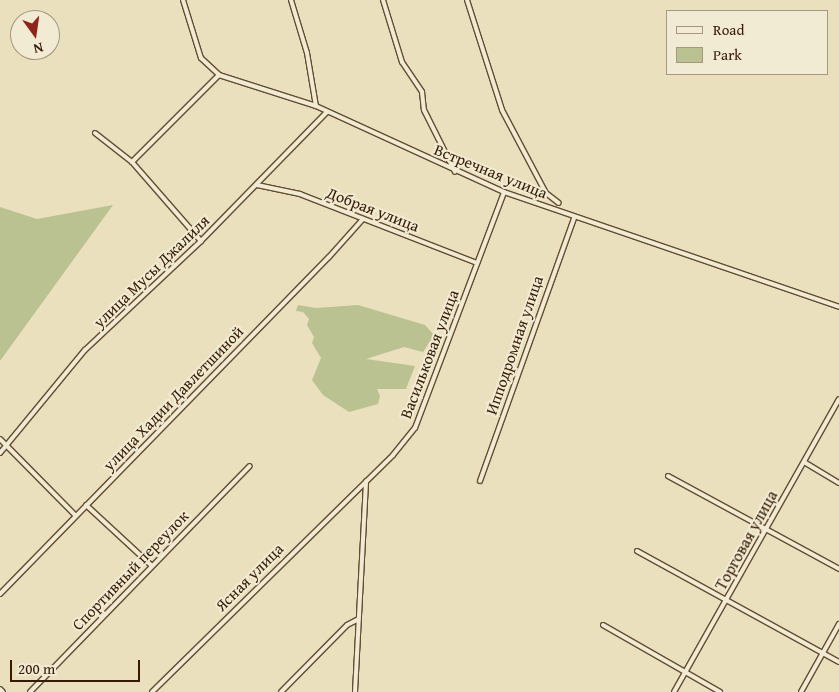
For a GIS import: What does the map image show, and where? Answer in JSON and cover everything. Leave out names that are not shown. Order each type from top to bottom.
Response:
[{"type":"street","points":[[132,162],[219,75],[197,50],[183,0]]},
{"type":"street","points":[[292,0],[307,53],[316,106]]},
{"type":"street","points":[[383,0],[402,62],[422,92],[424,110],[455,172]]},
{"type":"street","points":[[467,0],[502,110],[546,193],[559,203]]},
{"type":"street","name":"Встречная улица","points":[[219,75],[316,106],[455,172],[504,192],[574,218],[839,307]]},
{"type":"street","name":"улица Мусы Джалиля","points":[[0,453],[85,350],[201,241],[327,112]]},
{"type":"street","points":[[95,133],[132,162],[201,241]]},
{"type":"street","name":"Добрая улица","points":[[257,185],[300,194],[477,263]]},
{"type":"street","name":"Васильковая улица","points":[[366,481],[415,428],[504,192]]},
{"type":"street","name":"улица Хадии Давлетшиной","points":[[0,594],[329,257],[363,218]]},
{"type":"street","name":"Ипподромная улица","points":[[480,481],[574,218]]},
{"type":"street","name":"Торговая улица","points":[[674,692],[839,399]]},
{"type":"street","points":[[0,439],[6,448],[76,515]]},
{"type":"street","points":[[804,462],[839,483]]},
{"type":"street","name":"Спортивный переулок","points":[[30,692],[151,565],[250,466]]},
{"type":"street","points":[[668,476],[839,569]]},
{"type":"street","points":[[355,692],[366,481]]},
{"type":"street","name":"Ясная улица","points":[[152,692],[366,481]]},
{"type":"street","points":[[86,505],[151,565]]},
{"type":"street","points":[[637,551],[839,662]]},
{"type":"street","points":[[281,692],[347,625],[359,619]]},
{"type":"street","points":[[801,692],[839,624]]},
{"type":"street","points":[[603,625],[720,692]]},
{"type":"street","points":[[0,689],[4,692]]},
{"type":"green space","points":[[113,205],[0,361],[0,207],[37,219]]},
{"type":"green space","points":[[298,305],[316,308],[358,305],[425,325],[434,335],[423,352],[404,347],[366,359],[415,366],[406,389],[377,389],[380,396],[378,404],[349,412],[323,395],[312,380],[321,358],[312,343],[314,337],[307,325],[309,319],[303,312],[296,311]]}]
